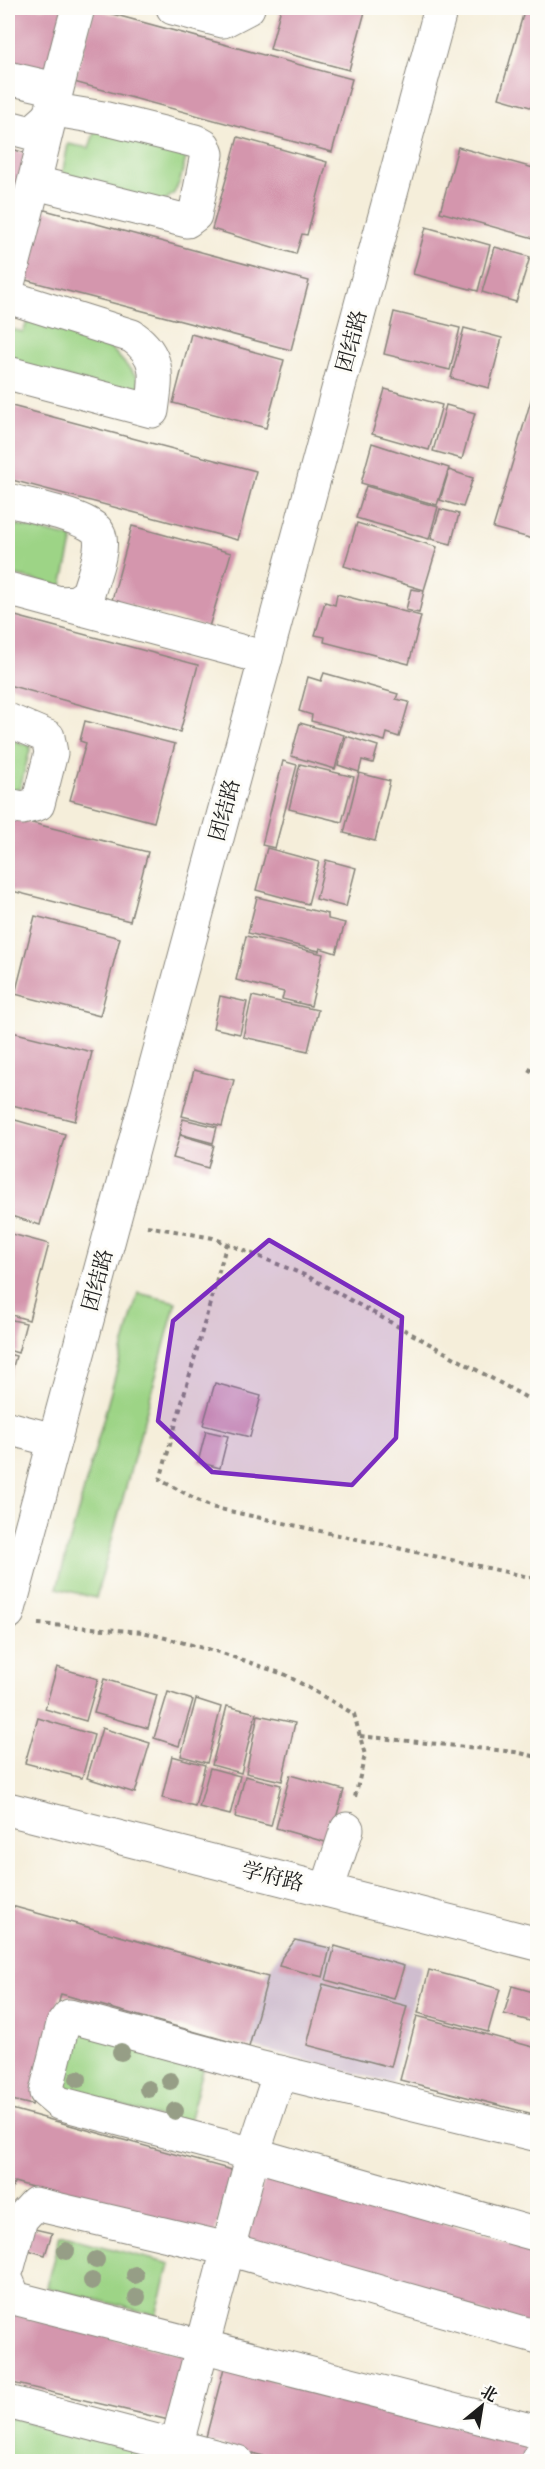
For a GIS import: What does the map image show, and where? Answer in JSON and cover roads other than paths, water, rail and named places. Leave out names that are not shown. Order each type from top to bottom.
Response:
[{"type":"street","points":[[8,373],[152,411],[157,371],[146,345],[132,336],[8,283],[36,183],[52,103],[78,8]]},
{"type":"street","points":[[173,8],[223,21],[248,8]]},
{"type":"street","name":"团结路","points":[[18,1618],[53,1440],[441,8]]},
{"type":"street","points":[[8,78],[52,103],[61,111],[103,118],[195,141],[204,146],[207,154],[195,215],[187,221],[36,183]]},
{"type":"street","points":[[8,126],[31,133],[52,103]]},
{"type":"street","points":[[8,501],[88,522],[99,532],[100,543],[88,594],[76,602],[60,603]]},
{"type":"street","points":[[8,589],[266,658]]},
{"type":"street","points":[[8,720],[48,737],[51,753],[38,804],[22,808],[8,805]]},
{"type":"street","points":[[8,1428],[53,1440]]},
{"type":"street","name":"学府路","points":[[8,1809],[537,1944]]},
{"type":"street","points":[[327,1890],[346,1828]]},
{"type":"street","points":[[537,2135],[280,2072],[69,2016],[63,2024],[46,2092],[59,2103],[253,2154],[537,2235]]},
{"type":"street","points":[[174,2453],[253,2154],[280,2072]]},
{"type":"street","points":[[8,2267],[21,2219],[35,2204],[228,2249],[537,2337]]},
{"type":"street","points":[[8,2283],[14,2298],[537,2432]]},
{"type":"street","points":[[8,2402],[174,2453],[237,2462]]}]
